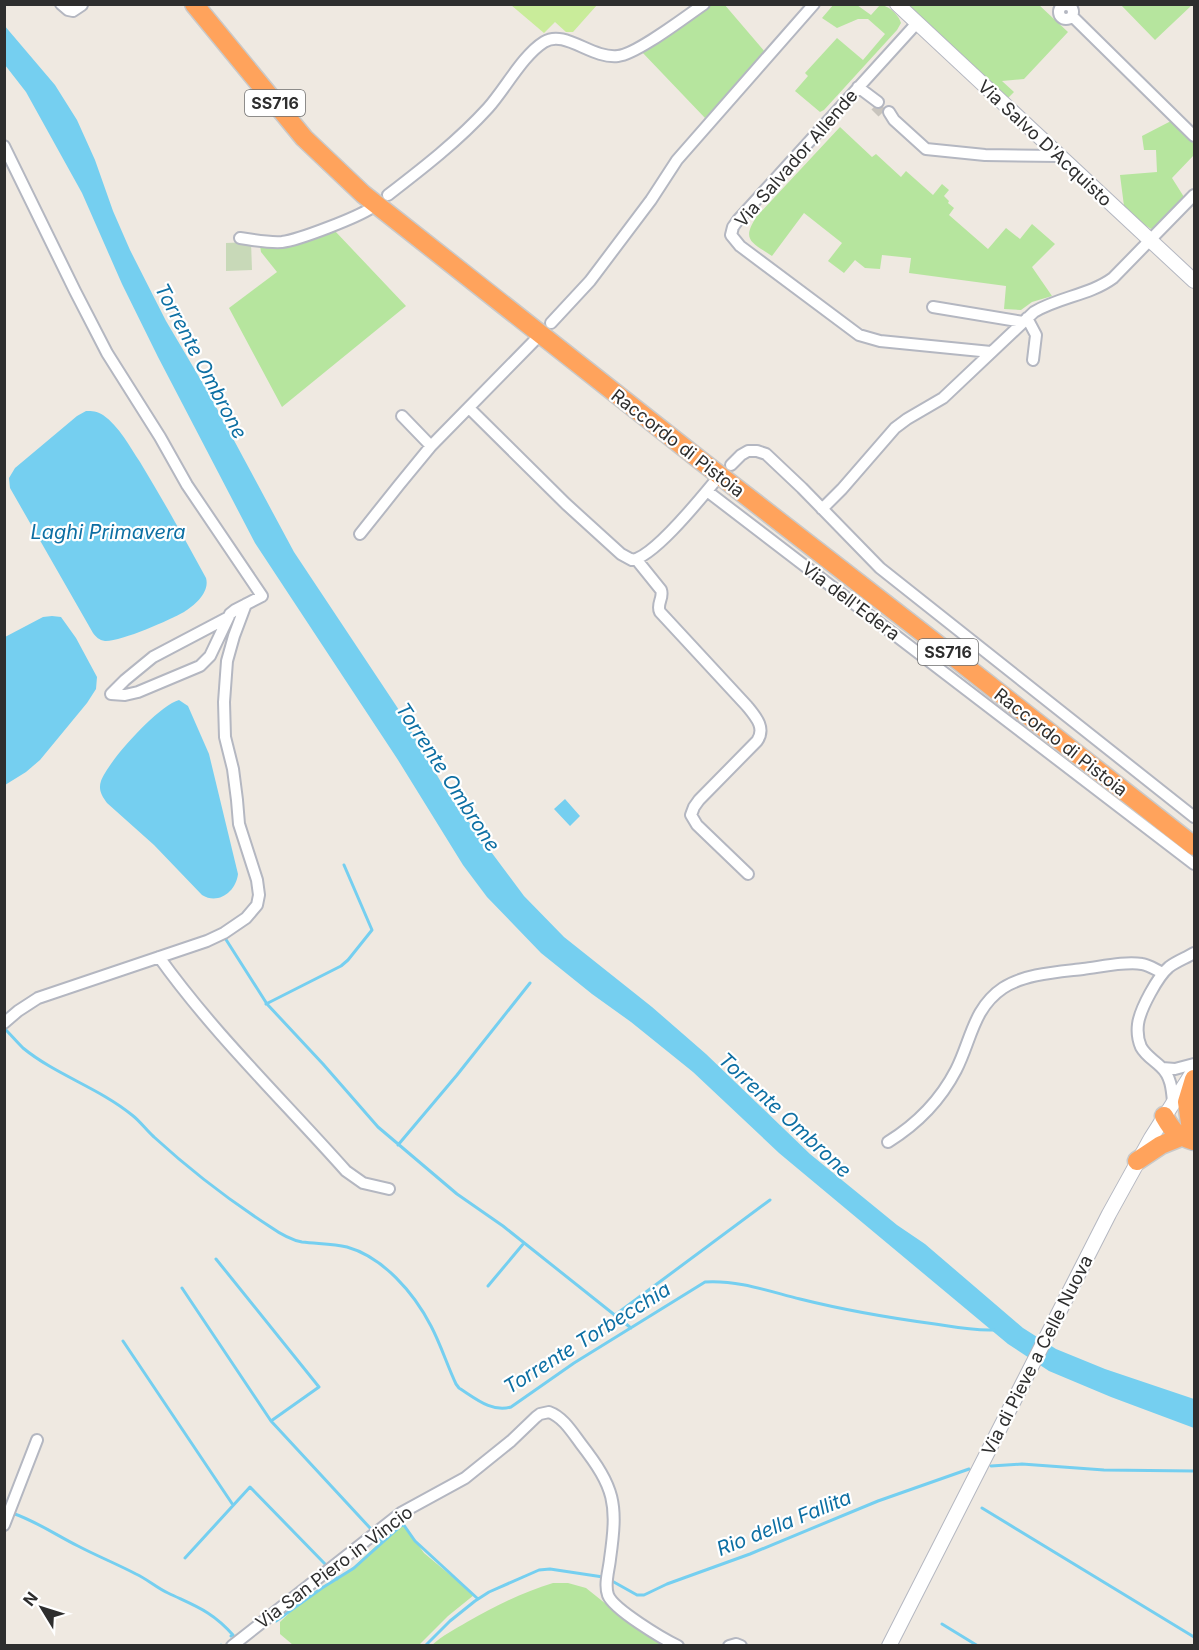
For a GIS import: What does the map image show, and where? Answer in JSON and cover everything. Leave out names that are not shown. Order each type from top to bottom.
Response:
[{"type":"highway","name":"Raccordo di Pistoia","points":[[194,4],[304,138],[363,195],[1194,846]]},
{"type":"highway","name":"Raccordo di Pistoia","points":[[208,4],[312,132],[370,188],[1194,834]]},
{"type":"highway","points":[[1190,1132],[1187,1102],[1194,1079]]},
{"type":"highway","points":[[1169,1109],[1180,1118],[1190,1132]]},
{"type":"highway","points":[[1137,1161],[1161,1145],[1190,1132]]},
{"type":"main road","name":"Via Salvo D'Acquisto","points":[[897,4],[1194,281]]},
{"type":"main road","name":"Via di Pieve a Celle Nuova","points":[[889,1646],[1137,1161],[1194,1070]]},
{"type":"street","points":[[61,4],[73,11],[82,5]]},
{"type":"street","points":[[388,195],[438,156],[476,120],[530,55],[544,42],[553,38],[561,39],[597,54],[621,56],[631,52],[704,4]]},
{"type":"street","points":[[551,323],[590,281],[651,200],[677,160],[814,4]]},
{"type":"street","points":[[1059,6],[1071,7],[1072,16],[1194,136]]},
{"type":"street","name":"Via Salvador Allende","points":[[916,24],[861,90],[738,220],[731,232],[733,239],[740,246],[867,338],[991,352]]},
{"type":"street","points":[[861,90],[876,104]]},
{"type":"street","points":[[888,115],[926,149],[985,155],[1059,156]]},
{"type":"street","points":[[1026,156],[1044,142]]},
{"type":"street","points":[[4,146],[107,353],[187,485],[262,596],[232,612],[210,656],[200,666],[138,692],[125,695],[111,694],[153,657],[227,618]]},
{"type":"street","points":[[822,509],[899,424],[943,398],[1025,320],[1046,306],[1108,282],[1194,195]]},
{"type":"street","points":[[240,238],[270,242],[291,241],[371,208]]},
{"type":"street","points":[[933,307],[1025,320],[1036,335],[1033,360]]},
{"type":"street","points":[[360,534],[432,446],[536,339]]},
{"type":"street","points":[[469,408],[581,519],[625,557],[636,560],[661,590],[662,595],[658,606],[660,612],[755,716],[761,728],[760,737],[699,800],[691,815],[697,825],[748,874]]},
{"type":"street","points":[[402,416],[432,446]]},
{"type":"street","points":[[731,465],[748,451],[762,452],[783,470],[880,568],[1194,817]]},
{"type":"street","points":[[636,560],[674,529],[716,480]]},
{"type":"street","name":"Via dell'Edera","points":[[707,491],[1194,864]]},
{"type":"street","points":[[6,1022],[38,998],[224,933],[250,914],[257,904],[257,880],[239,824],[233,769],[225,737],[224,702],[227,661],[246,604]]},
{"type":"street","points":[[1169,1109],[1169,1079],[1162,1068],[1142,1048],[1138,1025],[1144,1007],[1163,973],[1172,965],[1194,953]]},
{"type":"street","points":[[159,957],[220,1034],[346,1171],[369,1185],[389,1189]]},
{"type":"street","points":[[888,1142],[916,1122],[943,1090],[957,1068],[975,1022],[986,1004],[1005,987],[1026,978],[1126,964],[1144,964],[1163,973]]},
{"type":"street","points":[[1162,1068],[1175,1070],[1194,1064]]},
{"type":"street","name":"Via San Piero in Vincio","points":[[232,1646],[401,1513],[471,1474],[536,1417],[549,1412],[562,1420],[587,1452],[604,1476],[611,1495],[614,1519],[607,1583],[610,1599],[657,1635],[678,1646]]},
{"type":"street","points":[[4,1525],[37,1440]]},
{"type":"street","points":[[729,1646],[736,1644],[741,1646]]},
{"type":"green space","points":[[724,4],[765,52],[705,118],[641,51],[711,5]]},
{"type":"green space","points":[[834,4],[857,5],[871,15],[880,5],[883,5],[893,11],[901,23],[820,112],[795,91],[808,76],[805,73],[837,38],[863,60],[885,34],[868,19],[858,19],[837,28],[822,18]]},
{"type":"green space","points":[[511,5],[597,5],[573,32],[566,32],[555,22],[544,33]]},
{"type":"green space","points":[[908,5],[1039,5],[1068,32],[1024,79],[1002,81],[1014,92],[1008,98]]},
{"type":"green space","points":[[1121,5],[1192,5],[1155,40]]},
{"type":"green space","points":[[1171,121],[1194,144],[1194,155],[1172,178],[1184,197],[1151,229],[1124,206],[1120,175],[1157,172],[1156,150],[1144,150],[1142,136]]},
{"type":"green space","points":[[840,127],[872,157],[876,154],[901,177],[906,171],[933,195],[942,184],[949,190],[944,196],[954,208],[949,215],[988,249],[1006,228],[1020,239],[1032,224],[1055,244],[1032,267],[1052,296],[1032,302],[1021,310],[1004,309],[1006,286],[909,273],[911,258],[882,255],[880,269],[865,268],[855,260],[844,273],[828,261],[842,243],[804,213],[772,256],[754,244],[749,236],[757,216]]},
{"type":"green space","points":[[335,231],[406,306],[282,407],[229,308],[277,272],[261,252],[260,246],[293,245]]},
{"type":"green space","points":[[251,242],[252,270],[226,271],[226,243]]},
{"type":"green space","points":[[402,1522],[424,1553],[474,1595],[448,1616],[419,1645],[293,1645],[280,1634],[280,1622],[307,1596],[350,1570]]},
{"type":"green space","points":[[553,1583],[568,1583],[586,1588],[636,1628],[665,1645],[432,1645],[453,1630],[499,1605]]},
{"type":"water","points":[[4,25],[55,85],[77,120],[130,250],[166,321],[208,392],[294,552],[397,707],[448,794],[524,896],[564,937],[652,1007],[706,1054],[810,1154],[897,1225],[925,1244],[1023,1328],[1056,1349],[1105,1369],[1194,1399],[1194,1428],[1049,1371],[1008,1344],[779,1153],[693,1072],[541,953],[487,897],[463,865],[398,760],[255,543],[158,357],[122,284],[82,193],[26,92],[5,65]]},
{"type":"water","name":"Laghi Primavera","points":[[86,411],[103,415],[124,437],[174,520],[207,583],[201,598],[184,612],[145,630],[105,641],[93,633],[10,488],[9,478],[15,468]]},
{"type":"water","points":[[43,617],[61,617],[76,638],[97,677],[96,689],[40,760],[5,785],[5,637]]},
{"type":"water","points":[[179,700],[188,706],[209,754],[238,874],[234,886],[220,897],[208,898],[202,895],[154,845],[107,803],[100,790],[101,781],[106,772],[135,735],[159,712]]},
{"type":"water","points":[[565,799],[580,816],[570,826],[554,809]]},
{"type":"waterway","points":[[266,1004],[341,966],[372,930],[344,865]]},
{"type":"waterway","points":[[225,938],[267,1004],[378,1127],[457,1194],[503,1226],[631,1328]]},
{"type":"waterway","points":[[398,1145],[530,983]]},
{"type":"waterway","name":"Torrente Torbecchia","points":[[4,1028],[36,1058],[119,1105],[196,1173],[277,1231],[298,1241],[347,1247],[373,1259],[385,1268],[416,1301],[435,1333],[459,1388],[490,1406],[511,1407],[574,1363],[705,1282],[741,1284],[817,1303],[884,1316],[979,1330],[994,1330]]},
{"type":"waterway","points":[[615,1315],[770,1200]]},
{"type":"waterway","points":[[488,1286],[524,1243]]},
{"type":"waterway","points":[[216,1259],[319,1387],[271,1421]]},
{"type":"waterway","points":[[182,1288],[271,1421],[383,1542]]},
{"type":"waterway","points":[[123,1341],[233,1505]]},
{"type":"waterway","name":"Rio della Fallita","points":[[991,1466],[1022,1464],[1104,1470],[1194,1471]]},
{"type":"waterway","name":"Rio della Fallita","points":[[612,1581],[637,1595],[644,1595],[878,1501],[969,1469]]},
{"type":"waterway","points":[[185,1558],[250,1487],[337,1579]]},
{"type":"waterway","points":[[982,1508],[1194,1637]]},
{"type":"waterway","points":[[12,1513],[38,1524],[203,1610],[218,1620],[233,1635],[231,1636]]},
{"type":"waterway","points":[[276,1621],[354,1568],[403,1524],[415,1541],[478,1599]]},
{"type":"waterway","name":"Rio della Fallita","points":[[425,1646],[450,1621],[475,1601],[489,1592],[539,1570],[550,1569],[603,1577]]},
{"type":"waterway","points":[[942,1624],[978,1646]]},
{"type":"tunnel","points":[[875,106],[885,116]]},
{"type":"water label","name":"Torrente Ombrone","points":[[201,361]]},
{"type":"water label","name":"Torrente Ombrone","points":[[448,777]]},
{"type":"water label","name":"Torrente Ombrone","points":[[785,1115]]}]
